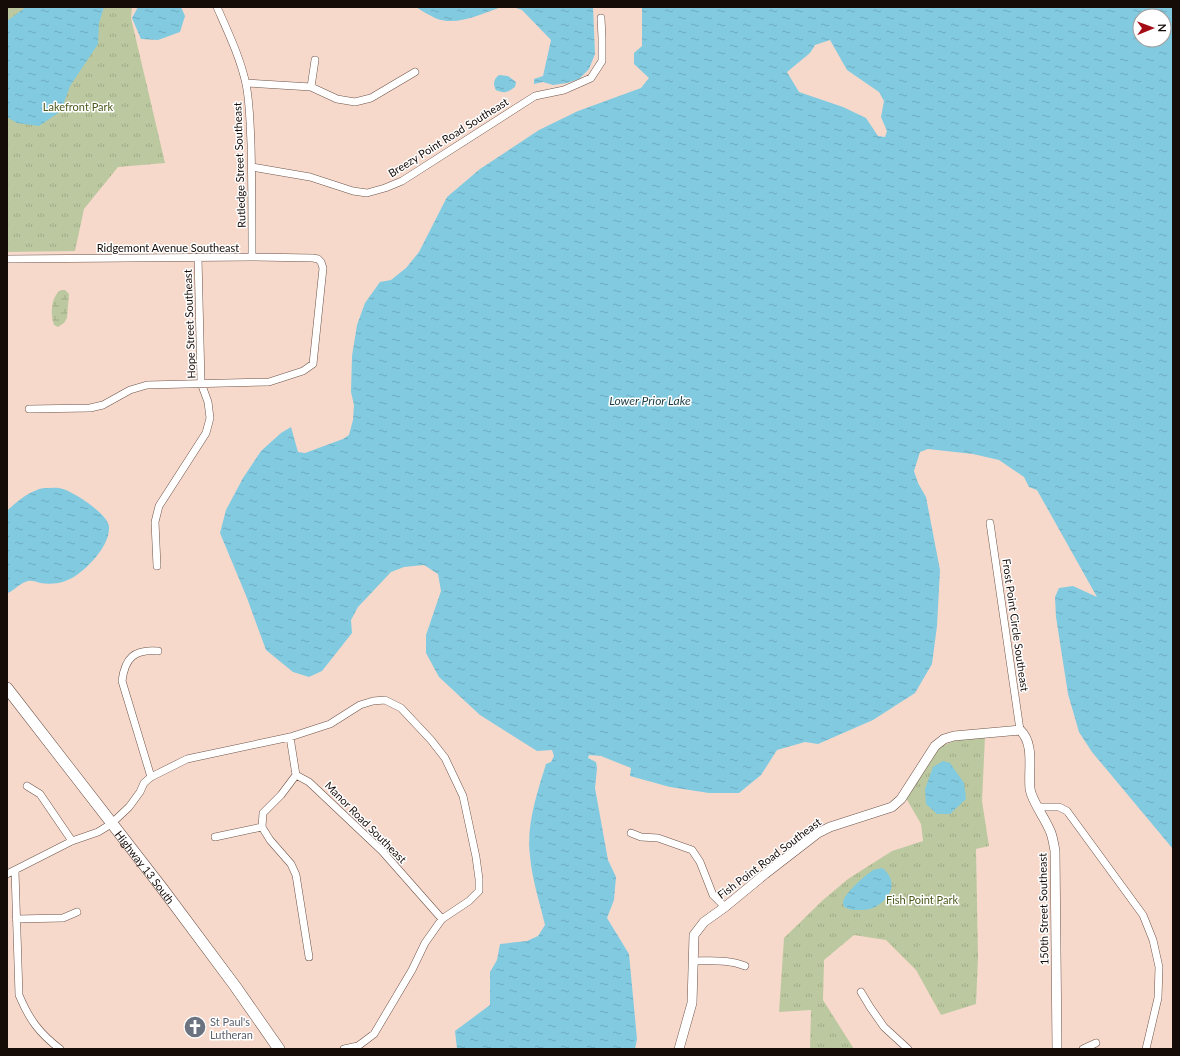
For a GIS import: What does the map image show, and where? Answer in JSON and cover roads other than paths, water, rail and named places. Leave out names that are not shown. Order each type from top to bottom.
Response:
[{"type":"main road","name":"Highway 13 South","points":[[7,688],[162,888],[279,1049]]},
{"type":"street","name":"Rutledge Street Southeast","points":[[217,7],[233,42],[246,83],[250,109],[252,167],[252,257]]},
{"type":"street","name":"Breezy Point Road Southeast","points":[[252,167],[310,177],[352,191],[367,193],[402,181],[535,96],[564,90],[592,78],[602,60],[601,18]]},
{"type":"street","points":[[311,87],[315,60]]},
{"type":"street","points":[[246,83],[311,87],[337,99],[355,102],[371,98],[415,72]]},
{"type":"street","name":"Hope Street Southeast","points":[[156,566],[155,522],[159,506],[206,433],[210,418],[208,402],[201,383],[198,257]]},
{"type":"street","name":"Ridgemont Avenue Southeast","points":[[7,259],[252,257],[318,259],[323,268],[313,364],[303,371],[269,382],[201,383]]},
{"type":"street","points":[[29,409],[90,408],[103,405],[130,390],[147,385],[201,383]]},
{"type":"street","name":"Frost Point Circle Southeast","points":[[990,523],[1020,730]]},
{"type":"street","points":[[151,777],[122,681],[124,669],[130,658],[140,651],[158,650]]},
{"type":"street","points":[[7,874],[72,841],[98,832],[111,824],[129,807],[140,792],[144,783],[151,777],[187,759],[290,737],[330,724],[360,705],[373,701],[385,700],[401,708],[431,740],[445,758],[463,796],[480,879],[479,891],[469,902],[442,919],[425,943],[412,970],[374,1034],[358,1046],[344,1049]]},
{"type":"street","name":"150th Street Southeast","points":[[1020,730],[1025,735],[1029,744],[1030,790],[1051,833],[1055,851],[1056,1049]]},
{"type":"street","name":"Fish Point Road Southeast","points":[[679,1049],[692,1002],[694,935],[704,922],[726,907],[765,874],[830,826],[892,807],[901,798],[935,746],[944,740],[954,736],[1020,730]]},
{"type":"street","points":[[290,737],[296,775],[281,795],[264,813],[262,827],[270,840],[291,864],[296,875],[309,957]]},
{"type":"street","name":"Manor Road Southeast","points":[[296,775],[309,782],[382,851],[442,919]]},
{"type":"street","points":[[27,786],[40,794],[72,841]]},
{"type":"street","points":[[1038,807],[1059,807],[1067,811],[1143,915],[1153,940],[1159,967],[1158,998],[1146,1049]]},
{"type":"street","points":[[215,837],[262,827]]},
{"type":"street","points":[[631,833],[641,837],[658,838],[692,850],[700,862],[713,895],[726,907]]},
{"type":"street","points":[[15,871],[19,995],[27,1014],[37,1029],[51,1046],[60,1049]]},
{"type":"street","points":[[16,919],[63,918],[78,912]]},
{"type":"street","points":[[693,961],[727,960],[745,966]]},
{"type":"street","points":[[861,992],[884,1026],[908,1049]]},
{"type":"street","points":[[1083,1049],[1096,1043]]},
{"type":"water","points":[[26,7],[104,7],[99,23],[98,44],[70,86],[61,111],[39,126],[17,123],[7,117],[7,21]]},
{"type":"water","points":[[138,7],[181,7],[185,16],[180,32],[158,40],[141,39],[132,18]]},
{"type":"water","points":[[416,7],[501,7],[477,16],[451,21],[435,18]]},
{"type":"water","points":[[513,7],[593,7],[595,54],[589,69],[579,79],[567,83],[553,85],[543,82],[534,84],[534,79],[543,76],[551,40],[522,10]]},
{"type":"water","name":"Lower Prior Lake","points":[[642,7],[1173,7],[1173,849],[1092,752],[1079,732],[1068,694],[1056,617],[1055,597],[1059,588],[1073,586],[1097,597],[1037,490],[1029,487],[1024,477],[999,460],[973,454],[928,449],[920,452],[914,471],[918,483],[926,497],[940,570],[937,626],[932,664],[915,693],[873,720],[818,744],[805,742],[777,750],[761,775],[739,793],[709,793],[670,787],[630,776],[631,768],[601,756],[589,755],[588,758],[596,762],[597,768],[595,788],[608,860],[616,877],[614,900],[607,918],[629,954],[637,1039],[635,1049],[457,1049],[455,1031],[490,1005],[490,972],[497,960],[500,944],[527,941],[538,936],[545,925],[532,874],[529,845],[533,810],[546,764],[551,762],[554,756],[552,750],[537,751],[480,715],[439,677],[426,653],[426,635],[441,591],[438,574],[424,565],[404,567],[391,572],[358,607],[351,620],[352,633],[322,671],[309,677],[293,672],[266,650],[247,598],[220,533],[226,510],[243,478],[261,451],[281,433],[291,427],[298,452],[305,453],[343,439],[349,435],[353,420],[354,405],[351,392],[352,356],[357,325],[365,303],[380,282],[391,280],[406,268],[419,252],[447,197],[480,169],[539,130],[578,111],[641,88],[649,78],[634,64],[634,53],[642,46]],"holes":[[[830,40],[847,70],[879,92],[884,101],[881,117],[887,131],[885,137],[878,136],[866,118],[843,107],[799,92],[787,72],[810,53],[815,45]]]},
{"type":"water","points":[[499,75],[508,76],[516,82],[515,87],[506,92],[496,90],[494,82]]},
{"type":"water","points":[[44,488],[59,488],[68,491],[97,510],[103,516],[109,527],[106,540],[99,554],[94,560],[78,574],[69,579],[60,583],[50,584],[28,581],[7,593],[7,511],[24,496]]},
{"type":"water","points":[[943,761],[950,763],[964,783],[966,799],[950,814],[937,814],[926,804],[925,789],[933,767]]},
{"type":"water","points":[[882,868],[888,874],[892,884],[886,898],[871,909],[852,910],[846,908],[843,905],[844,900],[852,888],[873,870]]},
{"type":"place","name":"St Paul's Lutheran","points":[[195,1027]]},
{"type":"park label","name":"Lakefront Park","points":[[78,106]]},
{"type":"park label","name":"Fish Point Park","points":[[922,899]]}]
